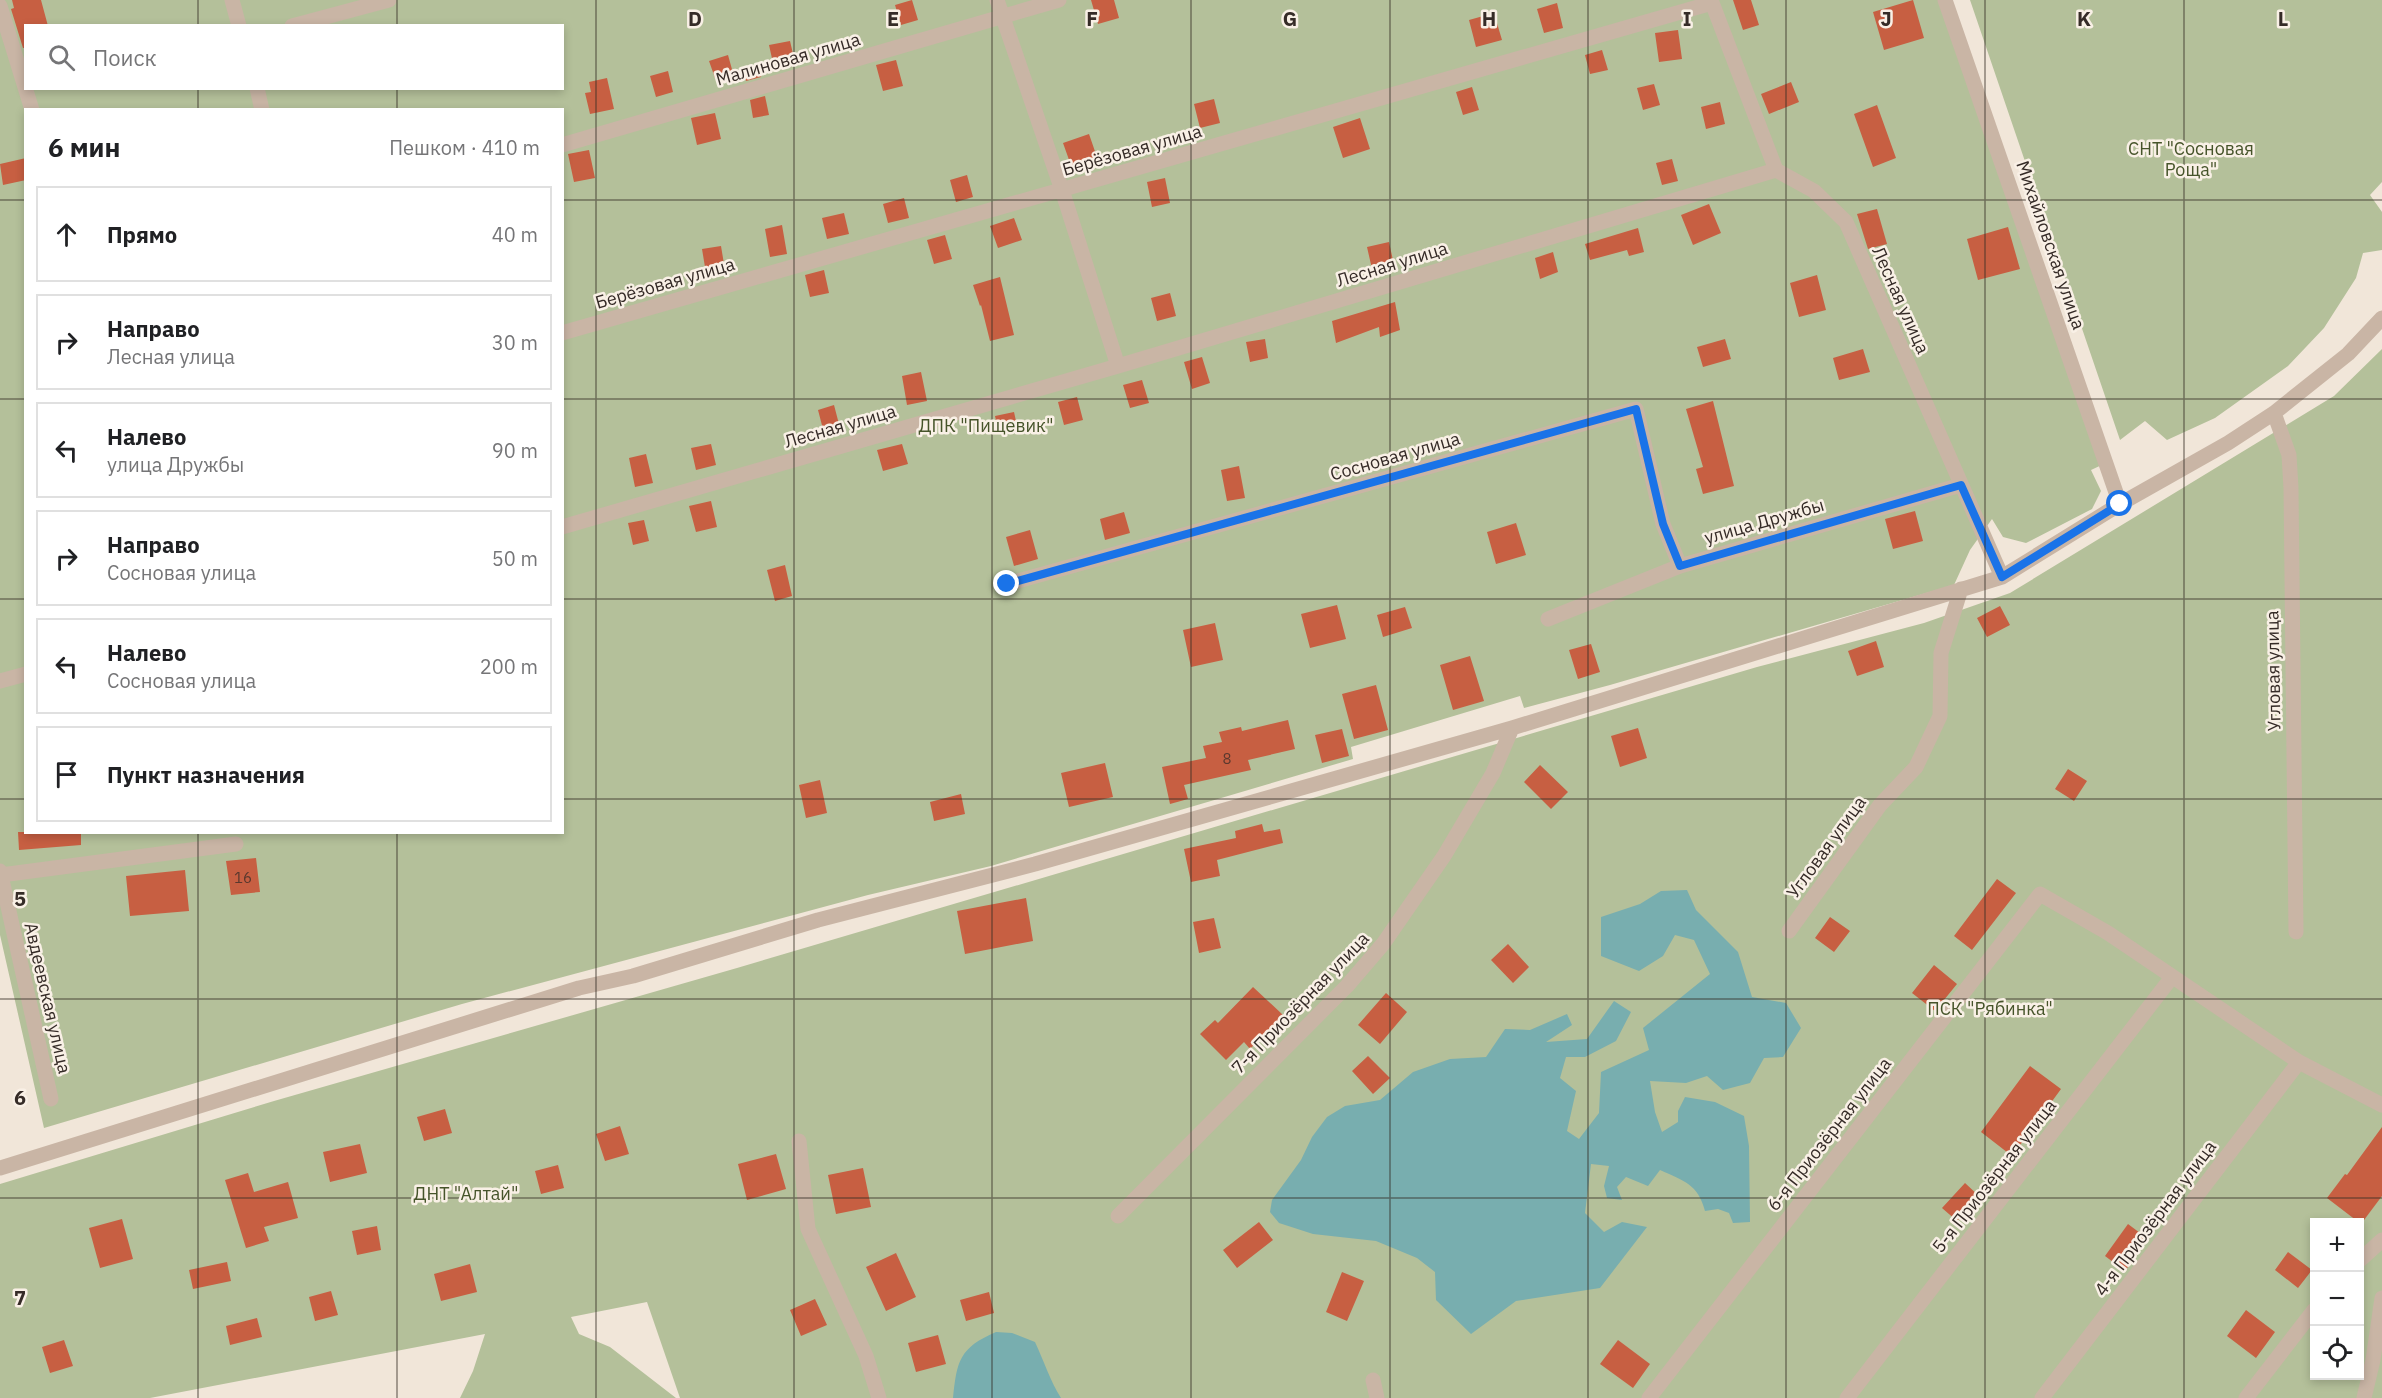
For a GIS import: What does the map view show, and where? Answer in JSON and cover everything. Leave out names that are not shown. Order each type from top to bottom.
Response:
[{"type":"street","points":[[232,0],[238,24]]},
{"type":"street","points":[[299,24],[389,0]]},
{"type":"street","points":[[997,0],[1062,190],[1118,366]]},
{"type":"street","name":"Малиновая улица","points":[[564,144],[1059,0]]},
{"type":"street","name":"Михайловская улица","points":[[1945,0],[2120,504]]},
{"type":"street","points":[[1712,1],[1776,170]]},
{"type":"street","name":"Берёзовая улица","points":[[564,332],[1712,1]]},
{"type":"street","points":[[0,6],[24,84]]},
{"type":"street","points":[[26,90],[31,108]]},
{"type":"street","points":[[257,90],[262,108]]},
{"type":"street","name":"Лесная улица","points":[[564,526],[1118,366],[1776,170],[1814,190],[1846,222],[2002,577]]},
{"type":"street","points":[[0,1167],[579,988],[633,976],[818,920],[1035,864],[1512,728],[2002,577],[2120,504],[2228,443],[2274,413],[2348,354],[2382,318]]},
{"type":"street","name":"Сосновая улица","points":[[1007,584],[1636,409],[1663,524],[1680,566]]},
{"type":"street","name":"Угловая улица","points":[[2274,413],[2289,455],[2291,488],[2296,932]]},
{"type":"street","name":"улица Дружбы","points":[[1548,619],[1680,566],[1961,485]]},
{"type":"street","name":"Угловая улица","points":[[1789,931],[1880,805],[1916,767],[1940,716],[1941,653],[1961,589]]},
{"type":"street","points":[[0,681],[24,675]]},
{"type":"street","name":"7-я Приозёрная улица","points":[[1118,1216],[1347,986],[1383,944],[1444,856],[1492,772],[1512,728]]},
{"type":"street","points":[[0,873],[236,844]]},
{"type":"street","name":"Авдеевская улица","points":[[0,873],[51,1100]]},
{"type":"street","name":"6-я Приозёрная улица","points":[[1649,1398],[2040,894],[2108,933],[2172,977]]},
{"type":"street","points":[[2172,977],[2299,1062],[2382,1105]]},
{"type":"street","name":"5-я Приозёрная улица","points":[[1847,1398],[2172,977]]},
{"type":"street","name":"4-я Приозёрная улица","points":[[2042,1398],[2299,1062]]},
{"type":"street","points":[[799,1141],[808,1228],[866,1356],[879,1398]]},
{"type":"street","points":[[2364,1256],[2382,1240]]},
{"type":"street","points":[[2364,1398],[2373,1360],[2382,1298]]},
{"type":"street","points":[[2246,1398],[2310,1315]]},
{"type":"street","points":[[1373,1380],[1377,1398]]},
{"type":"green space","name":"ДПК \"Пищевик\"","points":[[0,0],[1945,0],[2106,463],[2091,470],[2101,491],[2092,509],[2026,543],[2003,537],[1992,519],[1970,550],[1954,585],[1524,708],[1520,696],[1351,747],[1353,759],[991,866],[868,895],[462,1004],[44,1128],[0,935]]},
{"type":"green space","name":"СНТ \"Сосновая Роща\"","points":[[1970,0],[2382,0],[2382,182],[2370,195],[2382,212],[2382,250],[2363,253],[2356,278],[2324,328],[2288,366],[2215,418],[2167,440],[2145,421],[2120,440]]},
{"type":"green space","name":"ПСК \"Рябинка\"","points":[[2382,349],[2382,1398],[680,1398],[647,1302],[571,1317],[579,1334],[610,1347],[676,1398],[460,1398],[473,1371],[485,1334],[150,1398],[0,1398],[0,1184],[274,1101],[737,968],[1757,667],[1924,623],[2010,593],[2334,396]]},
{"type":"water","points":[[1687,890],[1696,910],[1738,952],[1752,997],[1786,1003],[1801,1028],[1783,1057],[1764,1058],[1750,1083],[1723,1090],[1707,1076],[1686,1083],[1650,1081],[1655,1112],[1662,1132],[1678,1122],[1678,1111],[1685,1097],[1715,1102],[1744,1116],[1749,1146],[1750,1222],[1733,1223],[1729,1213],[1718,1209],[1705,1211],[1698,1195],[1689,1184],[1660,1170],[1648,1186],[1626,1177],[1617,1187],[1622,1200],[1607,1198],[1604,1186],[1609,1166],[1591,1164],[1585,1213],[1604,1232],[1622,1222],[1647,1227],[1600,1288],[1516,1301],[1471,1334],[1436,1300],[1435,1272],[1417,1258],[1376,1241],[1313,1234],[1279,1223],[1270,1212],[1272,1200],[1301,1160],[1312,1137],[1327,1117],[1345,1106],[1380,1100],[1413,1072],[1450,1059],[1486,1057],[1505,1029],[1530,1030],[1567,1014],[1572,1025],[1546,1042],[1587,1039],[1614,1001],[1631,1012],[1616,1041],[1585,1057],[1566,1057],[1560,1078],[1576,1091],[1567,1131],[1579,1139],[1599,1113],[1601,1072],[1649,1050],[1643,1028],[1710,974],[1694,940],[1675,935],[1663,956],[1639,971],[1601,956],[1601,917],[1640,904],[1661,891]]},
{"type":"water","points":[[996,1332],[1012,1333],[1035,1342],[1061,1398],[953,1398],[956,1374],[962,1357],[974,1344]]},
{"type":"building","points":[[12,0],[41,0],[47,24],[24,24],[24,48],[11,9],[14,8]]},
{"type":"building","points":[[912,0],[918,20],[901,25],[895,5]]},
{"type":"building","points":[[1091,0],[1114,0],[1119,18],[1098,24]]},
{"type":"building","points":[[1733,0],[1751,0],[1759,25],[1743,30]]},
{"type":"building","points":[[1913,0],[1924,38],[1884,50],[1873,12]]},
{"type":"building","points":[[1557,3],[1563,28],[1544,33],[1537,9]]},
{"type":"building","points":[[1494,13],[1502,40],[1476,47],[1469,20]]},
{"type":"building","points":[[1678,30],[1682,59],[1659,62],[1655,33]]},
{"type":"building","points":[[790,41],[794,58],[773,63],[769,45]]},
{"type":"building","points":[[1602,50],[1608,70],[1590,74],[1585,55]]},
{"type":"building","points":[[728,55],[733,73],[715,78],[709,61]]},
{"type":"building","points":[[896,60],[903,86],[883,91],[876,65]]},
{"type":"building","points":[[759,66],[761,77],[746,81],[744,69]]},
{"type":"building","points":[[668,71],[673,92],[656,97],[650,76]]},
{"type":"building","points":[[607,78],[614,109],[590,114],[585,93],[591,92],[589,82]]},
{"type":"building","points":[[1791,82],[1799,102],[1769,114],[1761,94]]},
{"type":"building","points":[[1654,84],[1660,105],[1643,110],[1637,88]]},
{"type":"building","points":[[1472,87],[1479,110],[1463,115],[1456,92]]},
{"type":"building","points":[[765,96],[769,115],[753,118],[750,100]]},
{"type":"building","points":[[1214,99],[1220,123],[1200,128],[1194,104]]},
{"type":"building","points":[[1720,102],[1725,124],[1706,129],[1701,107]]},
{"type":"building","points":[[1877,105],[1896,158],[1873,167],[1854,114]]},
{"type":"building","points":[[715,113],[721,139],[697,145],[691,118]]},
{"type":"building","points":[[1360,118],[1370,149],[1343,158],[1333,127]]},
{"type":"building","points":[[1089,134],[1099,163],[1073,171],[1063,143]]},
{"type":"building","points":[[589,150],[595,178],[574,182],[568,154]]},
{"type":"building","points":[[24,158],[24,180],[3,185],[0,164]]},
{"type":"building","points":[[1672,159],[1678,181],[1662,185],[1656,163]]},
{"type":"building","points":[[967,175],[973,197],[956,202],[950,180]]},
{"type":"building","points":[[1165,178],[1170,203],[1152,207],[1147,182]]},
{"type":"building","points":[[904,198],[909,218],[888,223],[883,204]]},
{"type":"building","points":[[1709,204],[1721,233],[1693,245],[1681,215]]},
{"type":"building","points":[[1877,209],[1887,244],[1868,249],[1857,214]]},
{"type":"building","points":[[844,213],[849,234],[827,239],[822,218]]},
{"type":"building","points":[[1014,218],[1022,240],[998,248],[990,226]]},
{"type":"building","points":[[782,225],[787,254],[770,257],[765,229]]},
{"type":"building","points":[[2008,227],[2020,269],[1978,280],[1967,239]]},
{"type":"building","points":[[1638,228],[1644,252],[1629,256],[1627,250],[1590,260],[1585,244]]},
{"type":"building","points":[[945,235],[952,259],[934,264],[927,240]]},
{"type":"building","points":[[1389,242],[1394,265],[1372,269],[1367,247]]},
{"type":"building","points":[[721,246],[725,270],[706,273],[702,249]]},
{"type":"building","points":[[1553,252],[1558,272],[1540,279],[1535,258]]},
{"type":"building","points":[[824,270],[829,293],[810,297],[805,275]]},
{"type":"building","points":[[1817,275],[1826,310],[1799,317],[1790,283]]},
{"type":"building","points":[[1000,277],[1014,335],[990,341],[981,305],[973,285]]},
{"type":"building","points":[[1170,293],[1176,316],[1157,321],[1151,298]]},
{"type":"building","points":[[1395,302],[1400,330],[1380,337],[1379,327],[1336,343],[1332,321]]},
{"type":"building","points":[[1265,339],[1268,358],[1250,362],[1246,342]]},
{"type":"building","points":[[1725,339],[1731,359],[1703,367],[1697,347]]},
{"type":"building","points":[[1863,349],[1870,372],[1839,380],[1833,358]]},
{"type":"building","points":[[1202,357],[1210,383],[1192,389],[1184,362]]},
{"type":"building","points":[[921,372],[927,401],[907,405],[902,376]]},
{"type":"building","points":[[1142,380],[1149,403],[1130,408],[1123,385]]},
{"type":"building","points":[[1077,397],[1083,420],[1064,425],[1058,402]]},
{"type":"building","points":[[1713,401],[1734,486],[1703,494],[1696,469],[1703,467],[1686,409]]},
{"type":"building","points":[[834,405],[840,428],[824,433],[818,410]]},
{"type":"building","points":[[1014,412],[1018,430],[999,434],[995,416]]},
{"type":"building","points":[[711,444],[716,465],[696,470],[691,448]]},
{"type":"building","points":[[902,444],[908,464],[883,471],[877,450]]},
{"type":"building","points":[[646,454],[653,483],[635,487],[629,458]]},
{"type":"building","points":[[1239,466],[1245,498],[1227,501],[1221,470]]},
{"type":"building","points":[[711,501],[717,527],[696,532],[689,506]]},
{"type":"building","points":[[1915,511],[1923,541],[1893,549],[1885,519]]},
{"type":"building","points":[[1124,512],[1130,533],[1105,540],[1100,519]]},
{"type":"building","points":[[644,520],[649,541],[633,545],[628,523]]},
{"type":"building","points":[[1516,523],[1526,555],[1496,564],[1487,532]]},
{"type":"building","points":[[1030,530],[1038,559],[1014,566],[1006,537]]},
{"type":"building","points":[[785,565],[792,596],[775,601],[767,570]]},
{"type":"building","points":[[1337,605],[1346,639],[1310,648],[1301,614]]},
{"type":"building","points":[[2000,606],[2010,625],[1987,637],[1977,618]]},
{"type":"building","points":[[1405,607],[1412,628],[1383,637],[1377,615]]},
{"type":"building","points":[[1215,623],[1223,660],[1191,667],[1183,630]]},
{"type":"building","points":[[1876,641],[1884,667],[1857,676],[1848,651]]},
{"type":"building","points":[[1591,644],[1600,672],[1578,679],[1569,650]]},
{"type":"building","points":[[1470,656],[1484,701],[1453,710],[1440,665]]},
{"type":"building","points":[[1376,685],[1388,730],[1354,739],[1342,694]]},
{"type":"building","points":[[1288,720],[1295,749],[1248,760],[1251,770],[1184,785],[1188,799],[1170,804],[1162,767],[1206,758],[1203,746],[1222,742],[1219,732],[1241,727],[1242,731]]},
{"type":"building","points":[[1638,728],[1647,758],[1620,767],[1611,736]]},
{"type":"building","points":[[1342,729],[1349,756],[1322,763],[1315,735]]},
{"type":"building","points":[[1105,763],[1113,797],[1069,807],[1061,773]]},
{"type":"building","points":[[1540,765],[1568,792],[1551,809],[1524,782]]},
{"type":"building","points":[[2068,769],[2087,781],[2074,801],[2055,789]]},
{"type":"building","points":[[820,780],[827,813],[806,818],[799,785]]},
{"type":"building","points":[[961,794],[965,814],[934,821],[930,802]]},
{"type":"building","points":[[1262,824],[1264,832],[1280,829],[1283,843],[1217,860],[1220,876],[1191,882],[1184,849],[1236,838],[1235,831]]},
{"type":"building","points":[[18,832],[24,832],[24,834],[81,834],[81,845],[19,850]]},
{"type":"building","points":[[256,858],[260,892],[231,895],[226,861]]},
{"type":"building","points":[[185,870],[189,911],[130,916],[126,876]]},
{"type":"building","points":[[1997,879],[2016,893],[1972,950],[1954,936]]},
{"type":"building","points":[[1026,898],[1033,941],[965,954],[957,911]]},
{"type":"building","points":[[1830,917],[1850,931],[1834,952],[1815,938]]},
{"type":"building","points":[[1214,918],[1221,948],[1199,953],[1193,922]]},
{"type":"building","points":[[1508,944],[1529,967],[1513,983],[1491,960]]},
{"type":"building","points":[[1934,965],[1957,984],[1935,1011],[1912,993]]},
{"type":"building","points":[[1253,987],[1283,1015],[1250,1049],[1244,1042],[1226,1060],[1200,1034],[1215,1020],[1218,1023]]},
{"type":"building","points":[[1386,993],[1407,1012],[1380,1044],[1358,1025]]},
{"type":"building","points":[[1368,1056],[1390,1078],[1373,1094],[1352,1071]]},
{"type":"building","points":[[2030,1066],[2061,1089],[2012,1156],[1981,1132]]},
{"type":"building","points":[[445,1109],[452,1133],[424,1141],[417,1117]]},
{"type":"building","points":[[620,1126],[629,1154],[605,1161],[596,1134]]},
{"type":"building","points":[[2382,1127],[2382,1196],[2364,1220],[2364,1218],[2353,1218],[2327,1198],[2345,1174],[2347,1175]]},
{"type":"building","points":[[360,1144],[367,1173],[330,1182],[323,1152]]},
{"type":"building","points":[[776,1154],[786,1189],[747,1200],[738,1164]]},
{"type":"building","points":[[558,1165],[564,1188],[541,1194],[535,1171]]},
{"type":"building","points":[[863,1168],[871,1207],[836,1214],[828,1175]]},
{"type":"building","points":[[248,1173],[254,1192],[288,1182],[298,1218],[264,1227],[269,1241],[246,1248],[225,1180]]},
{"type":"building","points":[[1965,1183],[1980,1197],[1957,1221],[1942,1208]]},
{"type":"building","points":[[122,1219],[133,1259],[100,1268],[89,1228]]},
{"type":"building","points":[[1259,1222],[1273,1240],[1237,1268],[1223,1250]]},
{"type":"building","points":[[2128,1224],[2148,1239],[2125,1271],[2105,1256]]},
{"type":"building","points":[[377,1226],[381,1250],[357,1255],[352,1231]]},
{"type":"building","points":[[2288,1252],[2310,1268],[2310,1273],[2298,1288],[2275,1270]]},
{"type":"building","points":[[896,1253],[916,1297],[886,1311],[866,1267]]},
{"type":"building","points":[[227,1262],[231,1281],[193,1289],[189,1270]]},
{"type":"building","points":[[470,1264],[477,1292],[441,1301],[434,1274]]},
{"type":"building","points":[[1342,1272],[1364,1281],[1347,1321],[1326,1312]]},
{"type":"building","points":[[331,1291],[338,1315],[315,1321],[309,1297]]},
{"type":"building","points":[[989,1292],[994,1313],[966,1321],[960,1300]]},
{"type":"building","points":[[815,1299],[827,1325],[801,1336],[790,1310]]},
{"type":"building","points":[[2246,1310],[2275,1332],[2256,1358],[2227,1336]]},
{"type":"building","points":[[257,1318],[262,1337],[230,1345],[226,1326]]},
{"type":"building","points":[[938,1335],[946,1364],[916,1372],[908,1343]]},
{"type":"building","points":[[64,1340],[73,1366],[50,1373],[42,1347]]},
{"type":"building","points":[[1618,1340],[1650,1364],[1633,1388],[1600,1364]]},
{"type":"route","points":[[1007,584],[1636,409],[1663,524],[1680,566],[1961,485],[2002,577],[2120,504]]},
{"type":"park label","name":"ДНТ \"Алтай\"","points":[[466,1193]]}]
